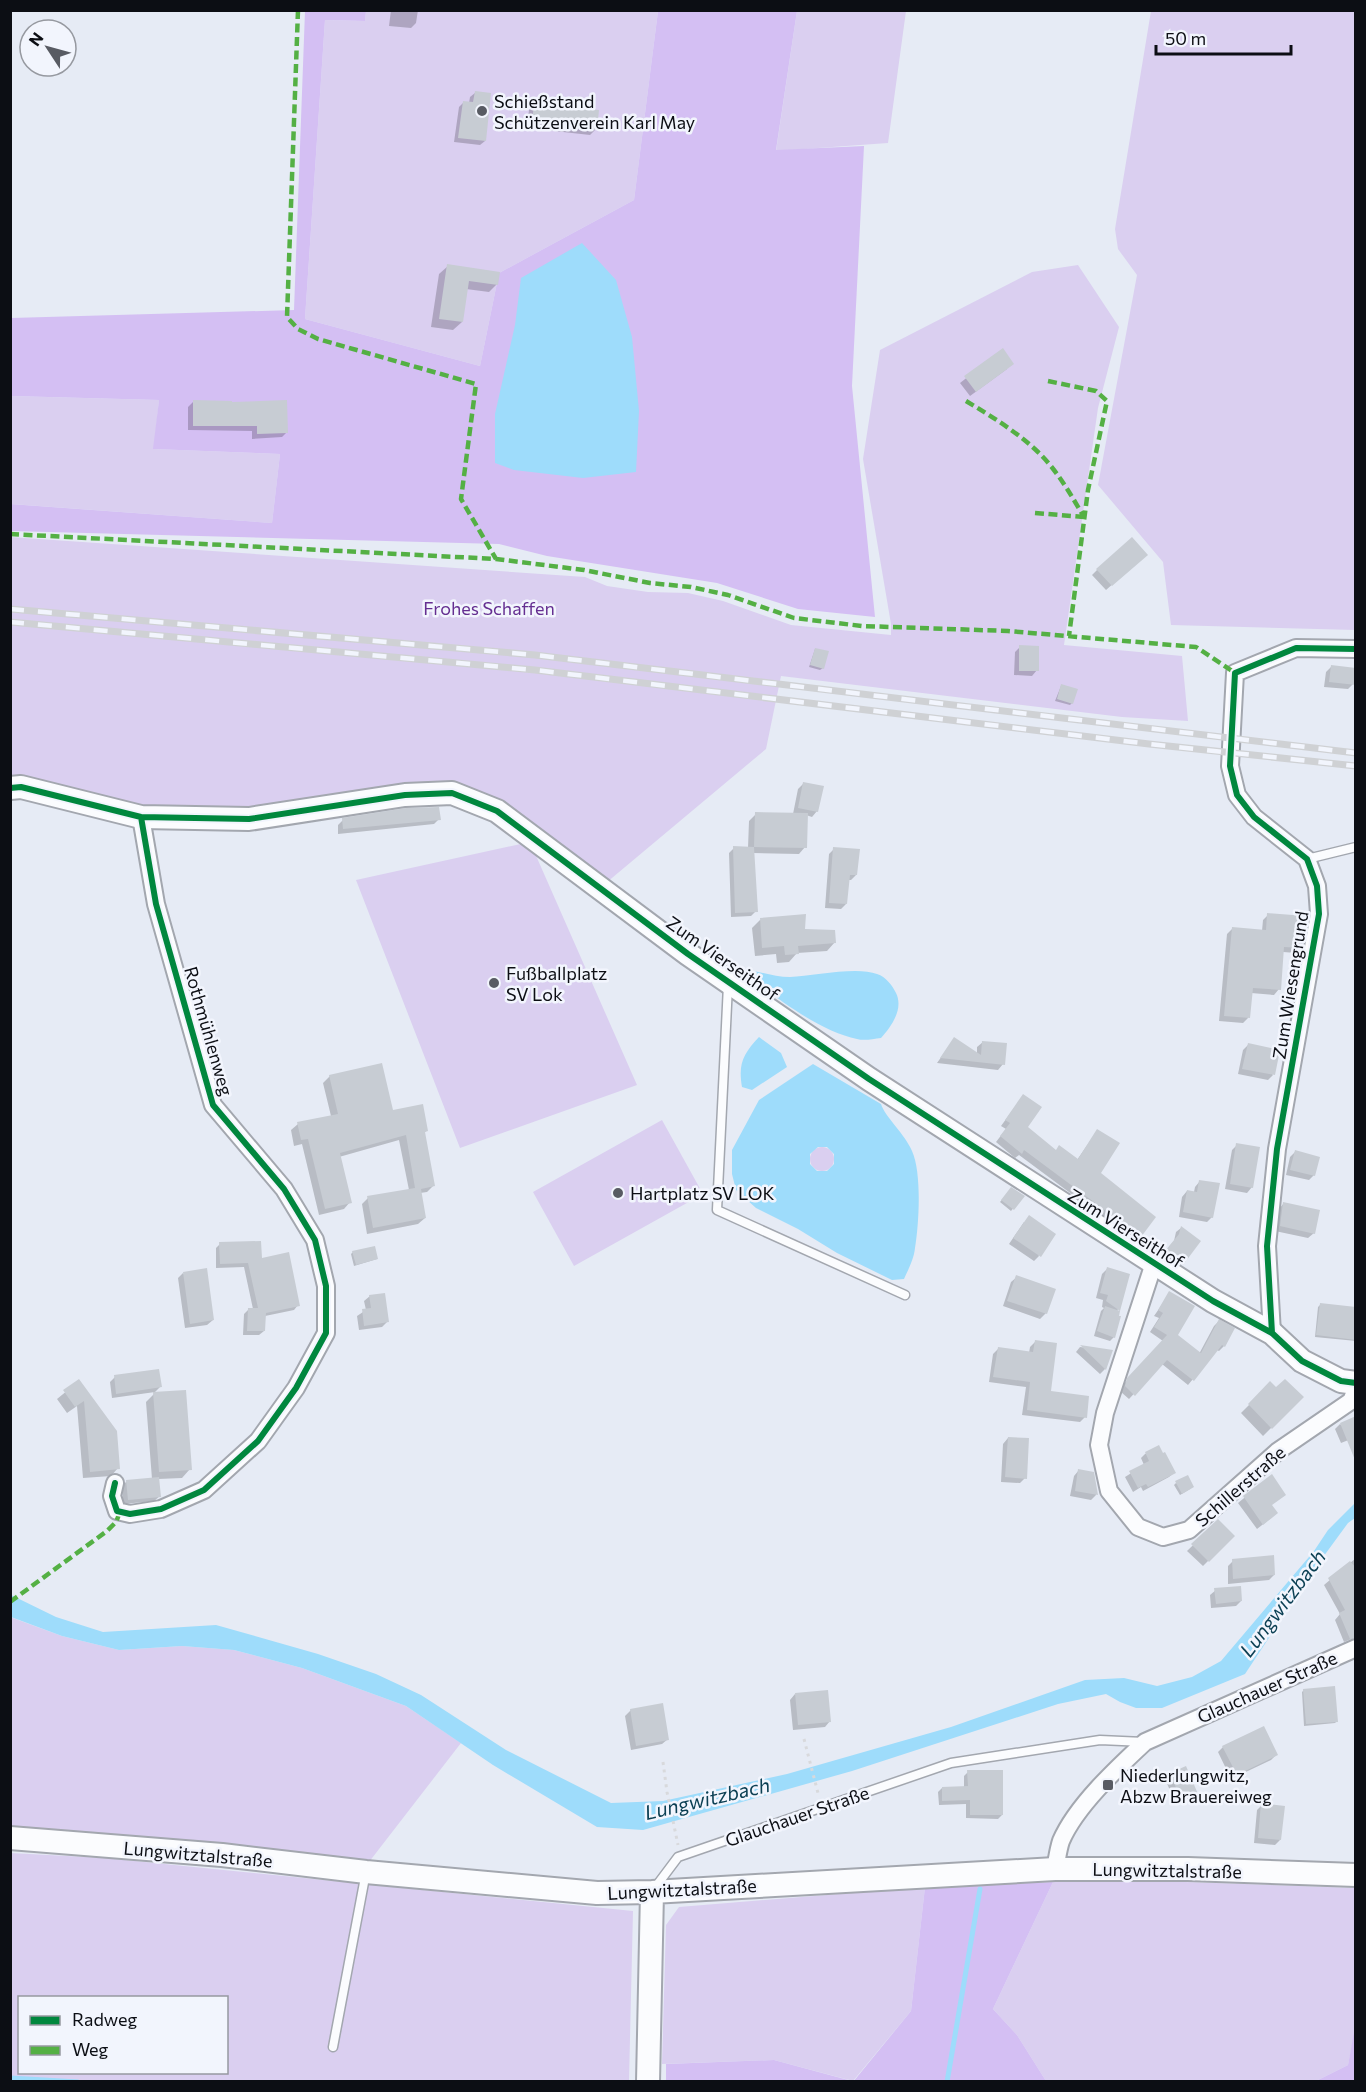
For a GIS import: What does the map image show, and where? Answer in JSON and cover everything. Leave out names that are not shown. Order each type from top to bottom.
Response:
[{"type":"street","points":[[1307,859],[1254,817],[1237,795],[1230,766],[1235,673],[1296,648],[1356,649]]},
{"type":"street","name":"Zum Vierseithof","points":[[10,788],[21,787],[141,817],[249,819],[405,795],[452,793],[497,811],[688,954],[888,1091],[1213,1301],[1272,1333],[1302,1361],[1341,1380],[1356,1383]]},
{"type":"street","name":"Rothmühlenweg","points":[[115,1483],[112,1496],[117,1511],[130,1514],[160,1509],[204,1490],[258,1441],[296,1388],[326,1333],[326,1286],[315,1240],[284,1189],[213,1106],[156,904],[141,817]]},
{"type":"street","name":"Zum Wiesengrund","points":[[1272,1333],[1267,1246],[1277,1149],[1320,914],[1317,886],[1307,859]]},
{"type":"street","name":"Schillerstraße","points":[[1154,1263],[1105,1413],[1099,1445],[1109,1491],[1138,1527],[1163,1537],[1189,1530],[1278,1451],[1351,1401],[1356,1389]]},
{"type":"street","name":"Glauchauer Straße","points":[[1055,1869],[1060,1843],[1074,1817],[1124,1762],[1146,1742],[1356,1648]]},
{"type":"street","name":"Lungwitztalstraße","points":[[10,1838],[222,1855],[366,1872],[597,1893],[651,1892],[1055,1869],[1199,1869],[1356,1875]]},
{"type":"street","points":[[648,2082],[651,1892]]},
{"type":"lane","points":[[1307,859],[1356,847]]},
{"type":"lane","points":[[728,981],[717,1210],[905,1295]]},
{"type":"lane","name":"Glauchauer Straße","points":[[651,1892],[678,1857],[951,1763],[1100,1740],[1146,1742]]},
{"type":"lane","points":[[333,2047],[366,1872]]},
{"type":"path","points":[[804,1739],[818,1794]]},
{"type":"path","points":[[663,1762],[675,1831]]},
{"type":"green space","name":"Schießstand Schützenverein Karl May","points":[[366,10],[658,11],[634,200],[499,273],[480,366],[305,319],[325,20],[365,21]]},
{"type":"green space","points":[[797,11],[906,11],[888,143],[776,151]]},
{"type":"green space","points":[[1151,11],[1355,11],[1355,630],[1171,625],[1163,562],[1098,485],[1137,275],[1118,249],[1115,229]]},
{"type":"green space","name":"Frohes Schaffen","points":[[1078,265],[1119,327],[1098,408],[1064,645],[1182,656],[1188,721],[1122,717],[781,676],[766,749],[600,888],[452,793],[141,817],[11,788],[10,537],[585,577],[607,586],[648,592],[688,593],[723,601],[791,625],[891,635],[863,459],[880,350],[1032,272]]},
{"type":"green space","points":[[10,396],[159,400],[154,449],[280,454],[272,523],[11,504]]},
{"type":"green space","name":"Fußballplatz SV Lok","points":[[530,842],[637,1085],[460,1148],[356,880]]},
{"type":"green space","name":"Hartplatz SV LOK","points":[[662,1120],[703,1194],[574,1266],[533,1192]]},
{"type":"green space","points":[[822,1147],[831,1150],[834,1159],[831,1168],[822,1171],[813,1168],[810,1159],[813,1150]]},
{"type":"green space","points":[[10,1617],[62,1636],[119,1650],[182,1646],[234,1650],[302,1668],[406,1706],[461,1743],[369,1862],[211,1842],[11,1829]]},
{"type":"green space","points":[[10,1853],[105,1858],[633,1911],[629,2081],[11,2081]]},
{"type":"green space","points":[[1053,1882],[1185,1882],[1355,1888],[1356,2027],[1348,2065],[1316,2081],[1046,2081],[1017,2035],[993,2009]]},
{"type":"green space","points":[[925,1887],[911,2011],[853,2081],[774,2060],[662,2064],[666,1925],[679,1907]]},
{"type":"shaded area","points":[[305,11],[366,11],[365,21],[325,20],[305,319],[480,366],[499,273],[634,200],[658,11],[797,11],[776,150],[864,146],[852,386],[875,617],[798,609],[717,583],[547,556],[499,544],[11,531],[10,504],[272,523],[280,454],[153,449],[159,400],[11,396],[11,318],[294,310]]},
{"type":"shaded area","points":[[1053,1882],[993,2009],[1017,2035],[1046,2081],[853,2082],[911,2011],[925,1887]]},
{"type":"shaded area","points":[[1355,2027],[1355,2081],[1316,2081],[1348,2065]]},
{"type":"shaded area","points":[[774,2060],[852,2081],[666,2081],[666,2064]]},
{"type":"water","points":[[582,243],[616,280],[632,337],[639,411],[636,472],[583,478],[514,470],[495,463],[495,414],[515,325],[521,278]]},
{"type":"water","points":[[748,970],[790,977],[847,971],[877,974],[891,984],[898,999],[897,1011],[892,1023],[881,1038],[857,1039],[829,1029],[799,1013],[748,974]]},
{"type":"water","points":[[759,1037],[781,1053],[787,1067],[752,1090],[742,1087],[741,1066],[749,1049]]},
{"type":"water","points":[[813,1064],[881,1104],[909,1145],[917,1172],[919,1199],[916,1238],[911,1264],[904,1279],[892,1280],[837,1253],[798,1229],[756,1208],[736,1190],[732,1174],[732,1150],[759,1100]],"holes":[[[818,1147],[827,1147],[834,1154],[834,1164],[827,1171],[817,1171],[810,1164],[810,1154]]]},
{"type":"water","name":"Lungwitzbach","points":[[1355,1503],[1355,1518],[1348,1523],[1318,1564],[1245,1674],[1162,1708],[1136,1708],[1106,1694],[1058,1704],[852,1771],[643,1830],[597,1827],[493,1765],[406,1706],[302,1668],[234,1650],[182,1646],[119,1650],[62,1636],[11,1617],[11,1595],[56,1617],[103,1632],[216,1625],[318,1654],[376,1674],[421,1695],[506,1750],[611,1803],[663,1801],[787,1774],[951,1727],[1085,1680],[1124,1678],[1157,1686],[1192,1677],[1221,1661],[1314,1551],[1328,1530]]},
{"type":"building","points":[[475,91],[491,93],[486,141],[458,138],[463,101],[473,102]]},
{"type":"building","points":[[534,103],[599,110],[597,130],[532,123]]},
{"type":"building","points":[[447,264],[500,272],[498,285],[469,281],[463,322],[439,319]]},
{"type":"building","points":[[1003,348],[1014,364],[976,392],[964,376]]},
{"type":"building","points":[[193,400],[232,402],[287,400],[288,433],[257,434],[257,426],[193,426]]},
{"type":"building","points":[[1132,537],[1148,555],[1112,586],[1096,569]]},
{"type":"building","points":[[1019,645],[1039,646],[1039,671],[1019,671]]},
{"type":"building","points":[[815,648],[829,651],[824,669],[810,665]]},
{"type":"building","points":[[1331,665],[1356,668],[1356,685],[1329,682]]},
{"type":"building","points":[[1061,684],[1078,689],[1073,704],[1057,699]]},
{"type":"building","points":[[803,782],[824,786],[818,812],[798,808]]},
{"type":"building","points":[[439,807],[441,820],[343,829],[342,818],[406,808]]},
{"type":"building","points":[[755,812],[808,813],[807,848],[754,847]]},
{"type":"building","points":[[733,846],[754,847],[758,912],[735,913]]},
{"type":"building","points":[[833,847],[860,849],[857,875],[850,875],[847,904],[829,903]]},
{"type":"building","points":[[1267,913],[1306,916],[1302,948],[1284,947],[1281,990],[1253,988],[1250,1018],[1224,1016],[1232,927],[1266,930]]},
{"type":"building","points":[[806,914],[805,929],[835,930],[836,943],[798,946],[799,954],[785,955],[784,946],[762,948],[760,918]]},
{"type":"building","points":[[954,1037],[981,1055],[982,1041],[1007,1043],[1005,1065],[940,1058]]},
{"type":"building","points":[[1248,1043],[1280,1050],[1275,1075],[1242,1069]]},
{"type":"building","points":[[382,1063],[393,1110],[423,1104],[428,1131],[425,1132],[435,1186],[421,1189],[426,1218],[373,1228],[367,1196],[415,1188],[406,1135],[340,1153],[352,1203],[325,1209],[308,1139],[301,1140],[297,1122],[338,1114],[329,1075]]},
{"type":"building","points":[[1023,1094],[1042,1107],[1028,1127],[1056,1150],[1059,1145],[1078,1159],[1097,1129],[1120,1143],[1101,1173],[1156,1217],[1141,1237],[1024,1150],[1022,1154],[1000,1136],[1010,1123],[1005,1120]]},
{"type":"building","points":[[1236,1143],[1260,1147],[1253,1188],[1230,1184]]},
{"type":"building","points":[[1295,1150],[1320,1157],[1315,1176],[1290,1170]]},
{"type":"building","points":[[1199,1180],[1220,1183],[1213,1218],[1183,1212],[1187,1190],[1197,1192]]},
{"type":"building","points":[[1011,1187],[1025,1196],[1014,1210],[1001,1200]]},
{"type":"building","points":[[1283,1202],[1320,1210],[1315,1234],[1280,1226]]},
{"type":"building","points":[[1029,1215],[1056,1234],[1041,1257],[1013,1238]]},
{"type":"building","points":[[1181,1226],[1201,1241],[1183,1265],[1165,1251],[1179,1234]]},
{"type":"building","points":[[261,1241],[262,1258],[289,1252],[300,1306],[266,1313],[265,1331],[247,1331],[248,1308],[258,1308],[248,1263],[220,1264],[219,1242]]},
{"type":"building","points":[[375,1246],[378,1259],[356,1265],[352,1251]]},
{"type":"building","points":[[1107,1267],[1130,1274],[1120,1311],[1106,1301],[1108,1295],[1100,1293]]},
{"type":"building","points":[[207,1268],[214,1320],[190,1324],[183,1272]]},
{"type":"building","points":[[1016,1275],[1056,1289],[1047,1314],[1007,1301]]},
{"type":"building","points":[[1169,1291],[1195,1306],[1178,1335],[1201,1353],[1219,1319],[1235,1328],[1225,1347],[1222,1345],[1194,1381],[1167,1360],[1135,1396],[1125,1386],[1127,1378],[1167,1335],[1154,1327],[1163,1313],[1158,1310]]},
{"type":"building","points":[[385,1293],[389,1322],[364,1326],[362,1309],[371,1308],[369,1295]]},
{"type":"building","points":[[1320,1303],[1356,1307],[1356,1340],[1316,1335]]},
{"type":"building","points":[[1105,1306],[1120,1311],[1119,1316],[1121,1316],[1115,1338],[1097,1331]]},
{"type":"building","points":[[1035,1340],[1057,1343],[1051,1391],[1089,1396],[1087,1418],[1027,1410],[1030,1382],[993,1377],[998,1347],[1033,1352]]},
{"type":"building","points":[[1080,1345],[1113,1350],[1106,1370]]},
{"type":"building","points":[[159,1369],[162,1387],[116,1394],[114,1375]]},
{"type":"building","points":[[79,1379],[117,1431],[120,1469],[90,1472],[84,1401],[75,1407],[63,1390]]},
{"type":"building","points":[[1285,1379],[1304,1397],[1272,1429],[1248,1404],[1270,1381],[1276,1387]]},
{"type":"building","points":[[186,1390],[192,1470],[159,1472],[153,1392]]},
{"type":"building","points":[[1356,1416],[1356,1460],[1355,1460],[1340,1423]]},
{"type":"building","points":[[1008,1437],[1029,1438],[1027,1479],[1005,1477]]},
{"type":"building","points":[[1159,1445],[1176,1473],[1148,1487],[1146,1484],[1138,1488],[1129,1471],[1149,1461],[1145,1452]]},
{"type":"building","points":[[1078,1469],[1094,1472],[1098,1495],[1075,1491]]},
{"type":"building","points":[[1272,1474],[1286,1495],[1272,1505],[1278,1513],[1263,1525],[1243,1496]]},
{"type":"building","points":[[1188,1475],[1194,1487],[1182,1494],[1175,1481]]},
{"type":"building","points":[[159,1477],[161,1497],[128,1500],[126,1480]]},
{"type":"building","points":[[1218,1519],[1235,1536],[1209,1562],[1191,1544]]},
{"type":"building","points":[[1274,1555],[1275,1575],[1233,1579],[1232,1559]]},
{"type":"building","points":[[1350,1561],[1356,1568],[1356,1638],[1350,1639],[1339,1613],[1345,1610],[1328,1578]]},
{"type":"building","points":[[1241,1586],[1242,1601],[1216,1604],[1214,1588]]},
{"type":"building","points":[[1335,1686],[1338,1722],[1306,1724],[1303,1689]]},
{"type":"building","points":[[828,1690],[831,1722],[798,1725],[795,1693]]},
{"type":"building","points":[[663,1703],[669,1740],[636,1746],[630,1709]]},
{"type":"building","points":[[1264,1726],[1278,1755],[1237,1775],[1222,1746]]},
{"type":"building","points":[[1186,1766],[1198,1794],[1181,1800],[1170,1773]]},
{"type":"building","points":[[967,1770],[1003,1770],[1003,1815],[970,1815],[970,1800],[942,1801],[942,1787],[968,1786]]},
{"type":"building","points":[[1261,1803],[1285,1806],[1281,1840],[1258,1838]]},
{"type":"waterway","points":[[947,2082],[980,1889]]},
{"type":"waterway","points":[[10,2078],[78,2082]]},
{"type":"railway","points":[[10,609],[535,655],[1356,753]]},
{"type":"railway","points":[[10,622],[535,670],[1149,744],[1356,766]]},
{"type":"marked path","points":[[298,10],[287,317],[298,329],[318,339],[476,384],[461,499],[496,559]]},
{"type":"marked path","points":[[1048,381],[1096,391],[1107,401],[1088,490],[1069,636]]},
{"type":"marked path","points":[[966,401],[1013,431],[1038,452],[1057,475],[1084,517]]},
{"type":"marked path","points":[[1035,513],[1084,517]]},
{"type":"marked path","points":[[10,534],[496,559],[584,570],[650,583],[691,587],[728,595],[794,618],[862,626],[1008,631],[1196,647],[1235,673]]},
{"type":"marked path","points":[[10,1602],[107,1531],[116,1522],[120,1512]]},
{"type":"cycle path","points":[[1272,1333],[1267,1246],[1277,1149],[1319,914],[1317,886],[1307,859],[1254,817],[1237,795],[1230,766],[1235,673],[1296,648],[1356,649]]},
{"type":"cycle path","points":[[10,788],[21,787],[141,817],[249,819],[405,795],[452,793],[497,811],[688,954],[869,1079],[1213,1301],[1272,1333],[1302,1361],[1341,1381],[1356,1383]]},
{"type":"cycle path","points":[[115,1483],[112,1496],[117,1511],[130,1514],[161,1509],[204,1490],[258,1441],[296,1388],[326,1333],[326,1286],[315,1240],[284,1189],[213,1105],[156,904],[141,817]]},
{"type":"place","name":"Schießstand Schützenverein Karl May","points":[[482,111]]},
{"type":"place","name":"Fußballplatz SV Lok","points":[[494,983]]},
{"type":"place","name":"Hartplatz SV LOK","points":[[618,1193]]},
{"type":"place","name":"Niederlungwitz, Abzw Brauereiweg","points":[[1108,1785]]}]
